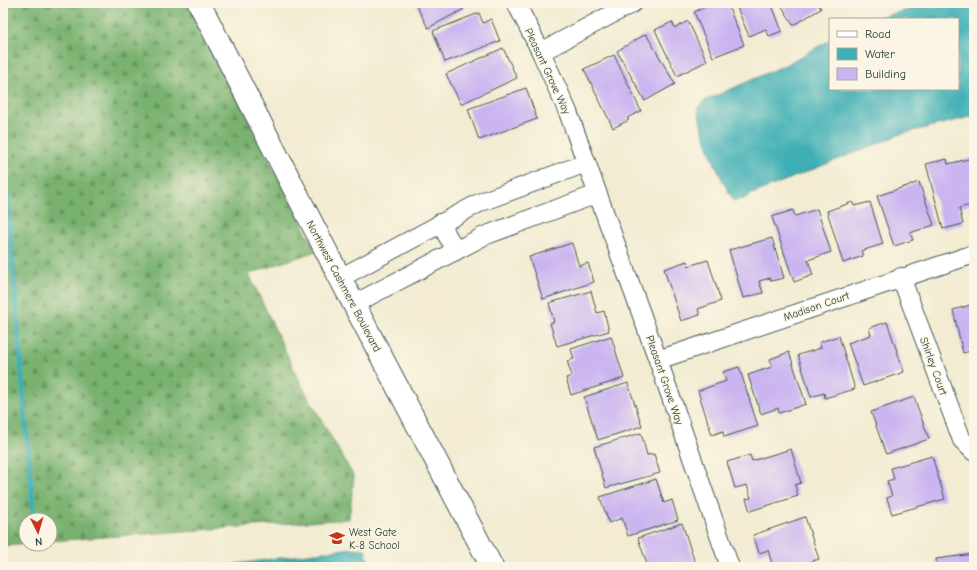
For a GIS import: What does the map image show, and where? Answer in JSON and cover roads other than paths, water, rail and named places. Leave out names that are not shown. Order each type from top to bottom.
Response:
[{"type":"street","name":"Northwest Cashmere Boulevard","points":[[199,3],[340,278],[492,567]]},
{"type":"street","name":"Pleasant Grove Way","points":[[516,3],[541,52],[568,112],[658,360],[730,567]]},
{"type":"street","points":[[541,52],[633,3]]},
{"type":"street","points":[[340,278],[481,202],[586,163]]},
{"type":"street","points":[[354,304],[491,234],[597,194]]},
{"type":"street","points":[[440,224],[456,251]]},
{"type":"street","name":"Madison Court","points":[[658,360],[901,277],[974,254]]},
{"type":"street","name":"Shirley Court","points":[[901,277],[962,440],[974,452]]},
{"type":"water","points":[[974,3],[974,116],[901,134],[752,194],[744,199],[734,201],[717,169],[702,129],[698,107],[706,100],[785,65],[829,41],[829,90],[959,90],[959,18],[874,18],[916,8]]},
{"type":"water","points":[[351,548],[365,549],[370,567],[197,567],[229,565]]},
{"type":"waterway","points":[[3,146],[33,512]]},
{"type":"place","name":"West Gate K-8 School","points":[[337,538]]}]
